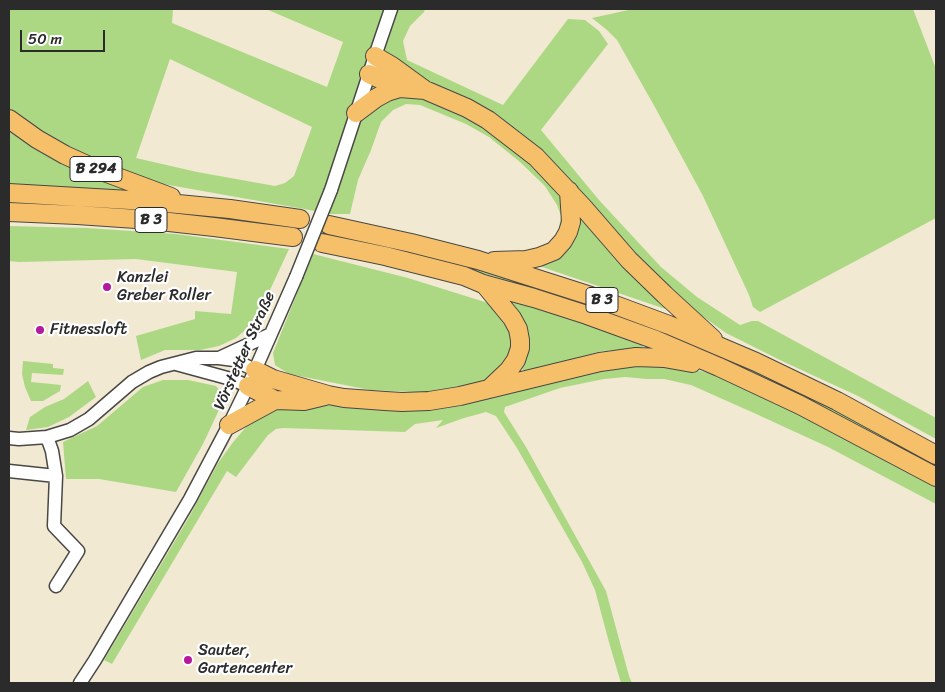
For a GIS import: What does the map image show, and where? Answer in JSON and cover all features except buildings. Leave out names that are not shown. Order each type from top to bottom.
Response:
[{"type":"highway","points":[[375,56],[425,90],[467,108],[494,125],[536,157],[569,191],[629,260],[664,295],[723,348]]},
{"type":"highway","points":[[369,74],[400,88],[425,90]]},
{"type":"highway","points":[[356,113],[376,98],[400,88]]},
{"type":"highway","name":"B 294","points":[[9,119],[64,155],[190,205]]},
{"type":"highway","points":[[478,260],[526,260],[554,251],[563,241],[571,222],[569,191]]},
{"type":"highway","name":"B 3","points":[[9,193],[127,199],[300,219]]},
{"type":"highway","name":"B 3","points":[[9,212],[151,220],[214,226],[293,237]]},
{"type":"highway","name":"B 3","points":[[329,225],[478,260],[591,296],[669,325],[756,362],[837,401],[936,455]]},
{"type":"highway","name":"B 3","points":[[322,243],[385,256],[464,276],[484,284],[587,315],[656,340],[800,405],[936,477]]},
{"type":"highway","points":[[484,284],[512,318],[518,329],[520,340],[520,348],[516,360],[488,390]]},
{"type":"highway","points":[[255,370],[273,379],[328,395],[352,399],[402,402],[441,399],[488,390],[600,362],[636,357],[664,358],[719,367]]},
{"type":"highway","points":[[248,386],[276,400],[304,400],[328,395]]},
{"type":"highway","points":[[229,425],[276,400]]},
{"type":"street","name":"Vörstetter Straße","points":[[80,683],[190,499],[248,386],[296,277],[331,190],[391,9]]},
{"type":"street","points":[[219,358],[271,334]]},
{"type":"street","points":[[9,438],[19,440],[47,437],[70,430],[89,418],[132,382],[160,367],[196,358],[219,358],[234,360],[255,370]]},
{"type":"street","points":[[173,364],[231,379],[248,386]]},
{"type":"street","points":[[47,437],[52,451],[56,476],[54,526],[78,552],[56,586]]},
{"type":"street","points":[[9,471],[56,476]]},
{"type":"green space","points":[[9,9],[173,9],[172,23],[327,87],[343,42],[266,9],[425,9],[410,26],[403,41],[407,60],[503,105],[568,19],[585,20],[599,31],[608,44],[541,130],[599,200],[661,267],[697,297],[740,325],[758,321],[936,418],[936,439],[858,396],[726,333],[698,313],[680,314],[504,254],[532,251],[553,240],[559,228],[561,216],[557,205],[545,186],[520,162],[489,137],[466,124],[420,105],[406,104],[393,110],[381,122],[358,180],[350,214],[332,214],[152,182],[140,194],[9,187]],"holes":[[[170,59],[312,127],[294,176],[285,183],[275,186],[197,172],[136,158]]]},
{"type":"green space","points":[[633,9],[913,9],[936,69],[936,218],[760,312],[753,307],[703,196],[617,40],[592,18]]},
{"type":"green space","points":[[9,226],[87,228],[176,234],[289,249],[263,305],[249,327],[236,338],[219,346],[200,350],[165,350],[141,360],[136,336],[195,319],[195,311],[231,314],[237,272],[136,259],[9,261]]},
{"type":"green space","points":[[324,227],[474,265],[661,328],[859,418],[936,464],[936,472],[665,338],[528,286],[321,234]]},
{"type":"green space","points":[[313,254],[408,278],[488,303],[512,327],[515,352],[483,383],[438,393],[370,390],[289,374],[275,365],[273,353]]},
{"type":"green space","points":[[514,301],[640,341],[645,345],[639,349],[602,351],[525,372],[521,368],[529,348],[529,341],[522,319],[512,303]]},
{"type":"green space","points":[[23,361],[53,364],[53,368],[64,369],[63,375],[32,373],[31,382],[61,385],[60,391],[43,401],[31,401],[22,374]]},
{"type":"green space","points":[[633,362],[693,369],[723,377],[829,428],[936,487],[936,504],[828,447],[691,385],[664,379],[625,377],[604,379],[560,388],[505,407],[504,412],[526,447],[606,591],[632,683],[621,683],[595,590],[582,562],[517,448],[496,416],[486,412],[436,428],[443,420],[415,424],[405,432],[276,429],[268,435],[236,477],[227,471],[112,664],[104,660],[188,519],[218,463],[253,419],[282,406],[384,406]]},
{"type":"green space","points":[[163,380],[188,380],[216,386],[225,397],[203,444],[176,492],[99,479],[66,479],[63,442],[97,426],[143,387]]},
{"type":"green space","points":[[88,381],[96,397],[69,417],[48,427],[26,430],[30,417],[45,407],[64,399]]},
{"type":"place","name":"Kanzlei Greber Roller","points":[[107,287]]},
{"type":"place","name":"Fitnessloft","points":[[40,330]]},
{"type":"place","name":"Sauter, Gartencenter","points":[[188,660]]}]
